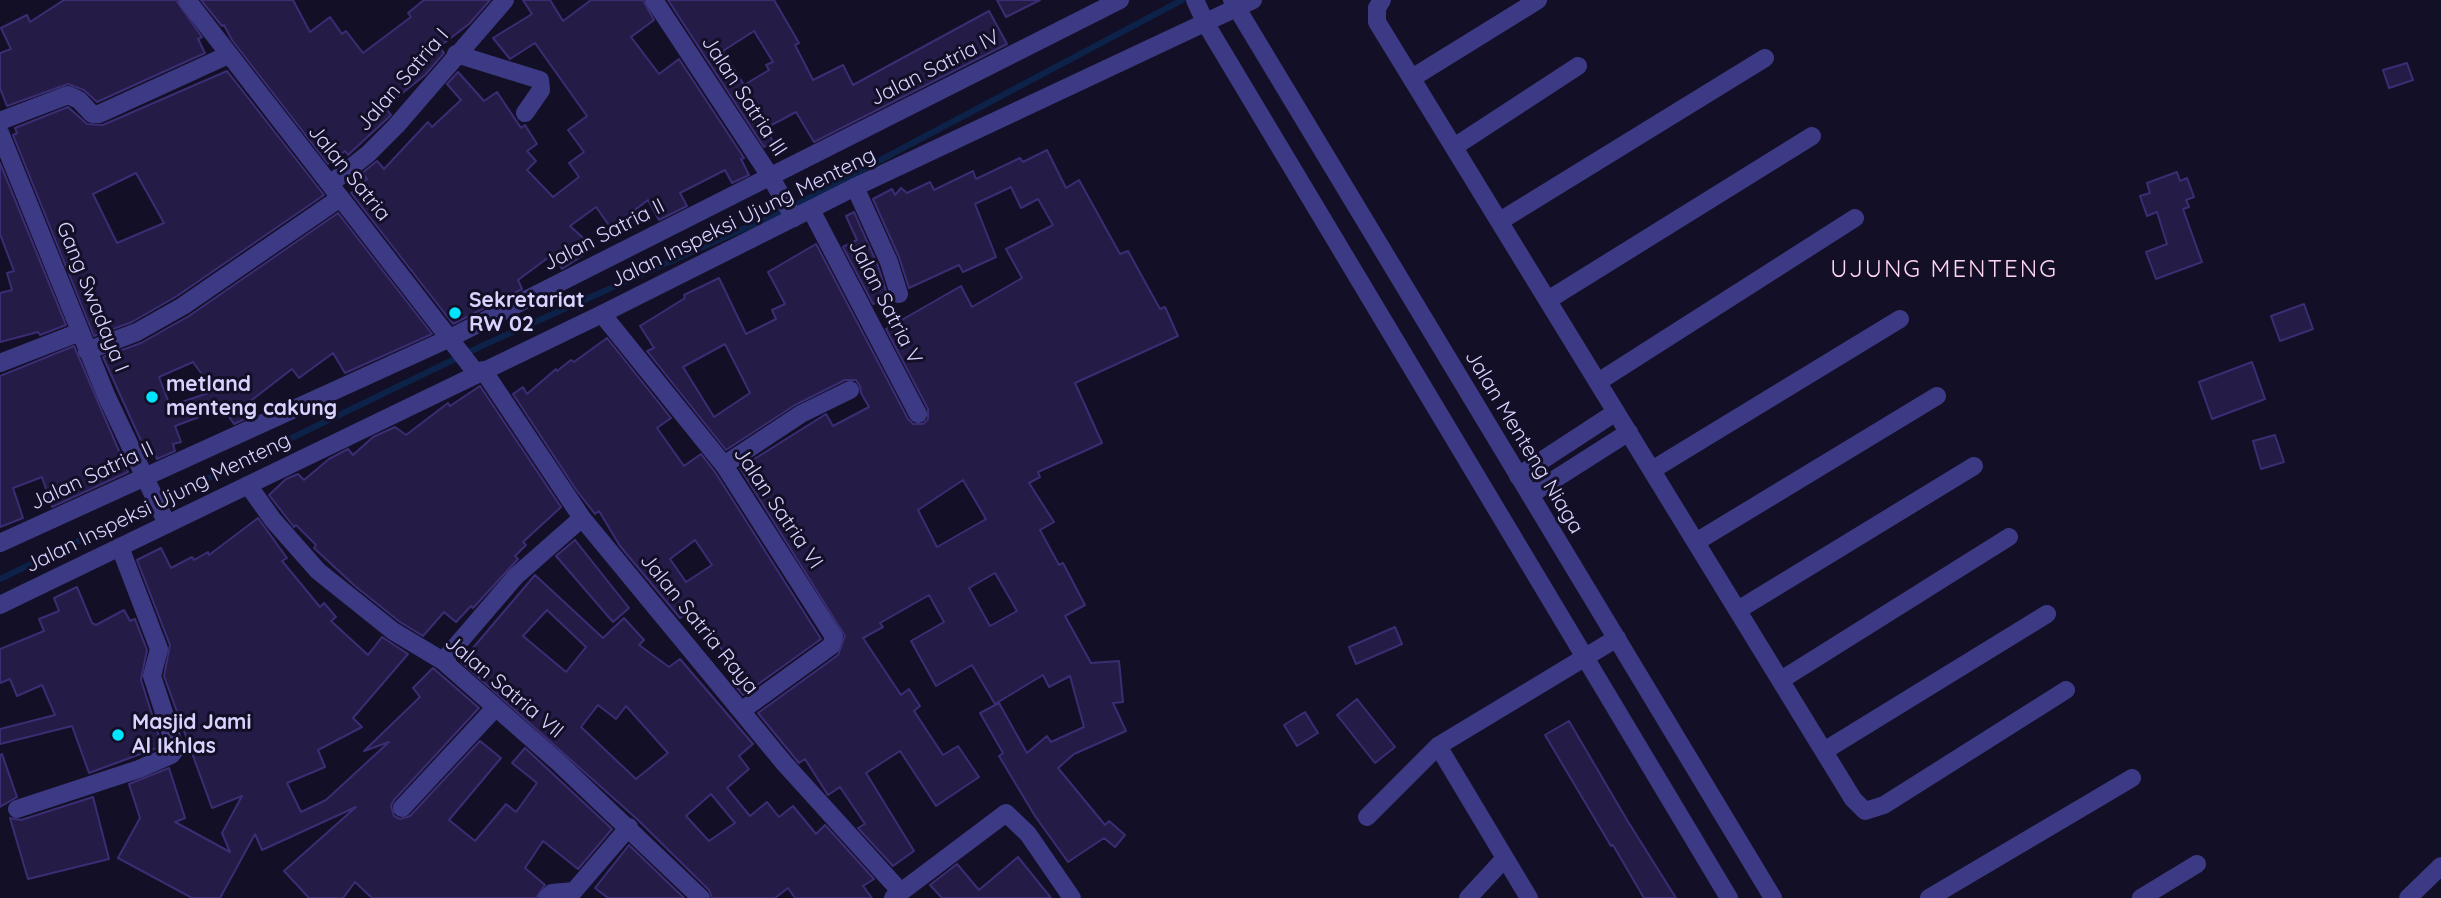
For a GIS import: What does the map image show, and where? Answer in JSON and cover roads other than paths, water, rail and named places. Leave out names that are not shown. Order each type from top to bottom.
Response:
[{"type":"street","name":"Jalan Satria","points":[[187,0],[451,340],[478,371]]},
{"type":"street","name":"Jalan Satria I","points":[[87,351],[137,332],[183,306],[335,191],[505,0]]},
{"type":"street","name":"Jalan Satria III","points":[[654,0],[772,180],[790,212]]},
{"type":"street","name":"Jalan Satria IV","points":[[772,180],[1120,0]]},
{"type":"street","points":[[1195,0],[1205,21],[1729,898]]},
{"type":"street","name":"Jalan Inspeksi Ujung Menteng","points":[[0,605],[120,547],[164,520],[248,485],[478,371],[602,314],[790,212],[811,210],[1234,5],[1253,0]]},
{"type":"street","points":[[1382,0],[1377,8],[1377,22],[1853,799],[1865,811],[1884,806],[2066,690]]},
{"type":"street","points":[[1412,78],[1538,0]]},
{"type":"street","name":"Jalan Menteng Niaga","points":[[1234,5],[1773,898]]},
{"type":"street","points":[[456,54],[540,80],[541,90],[525,113]]},
{"type":"street","points":[[0,121],[68,95],[79,100],[92,114],[99,114],[228,55]]},
{"type":"street","points":[[1500,222],[1765,58]]},
{"type":"street","points":[[1454,147],[1578,66]]},
{"type":"street","name":"Gang Swadaya I","points":[[0,133],[87,351],[164,520]]},
{"type":"street","points":[[1548,300],[1812,136]]},
{"type":"street","name":"Jalan Satria II","points":[[0,543],[148,484],[451,340],[772,180]]},
{"type":"street","points":[[855,187],[889,262],[899,294]]},
{"type":"street","name":"Jalan Satria V","points":[[811,210],[918,414]]},
{"type":"street","points":[[1598,382],[1854,218]]},
{"type":"street","name":"Jalan Satria VI","points":[[602,314],[724,465],[797,574],[835,640],[741,711]]},
{"type":"street","points":[[1652,470],[1900,319]]},
{"type":"street","points":[[0,363],[80,332]]},
{"type":"street","name":"Jalan Satria Raya","points":[[478,371],[582,518],[897,895]]},
{"type":"street","points":[[724,465],[801,414],[850,390]]},
{"type":"street","points":[[1696,542],[1937,396]]},
{"type":"street","points":[[1518,476],[1616,412]]},
{"type":"street","points":[[1530,495],[1629,432]]},
{"type":"street","points":[[1738,610],[1974,466]]},
{"type":"street","name":"Jalan Satria VII","points":[[248,485],[273,520],[318,571],[393,631],[443,661],[629,827],[701,898]]},
{"type":"street","points":[[443,661],[516,576],[582,518]]},
{"type":"street","points":[[1781,680],[2009,537]]},
{"type":"street","points":[[17,809],[139,769],[171,755],[176,749],[152,676],[159,649],[120,547]]},
{"type":"street","points":[[1824,751],[2047,614]]},
{"type":"street","points":[[1367,817],[1438,746],[1617,638]]},
{"type":"street","points":[[402,808],[495,708]]},
{"type":"street","points":[[1438,746],[1529,898]]},
{"type":"street","points":[[1929,898],[2132,778]]},
{"type":"street","points":[[897,895],[1006,813],[1028,834],[1072,898]]},
{"type":"street","points":[[547,898],[552,892],[574,891],[629,827]]},
{"type":"street","points":[[1468,898],[1505,858]]},
{"type":"street","points":[[2141,898],[2197,864]]},
{"type":"street","points":[[2408,898],[2441,866]]},
{"type":"waterway","points":[[0,579],[486,344],[792,207],[1182,0]]},
{"type":"place","name":"Sekretariat RW 02","points":[[455,313]]},
{"type":"place","name":"metland menteng cakung","points":[[152,397]]},
{"type":"place","name":"Masjid Jami Al Ikhlas","points":[[118,735]]},
{"type":"district","name":"UJUNG MENTENG","points":[[1944,270]]}]
